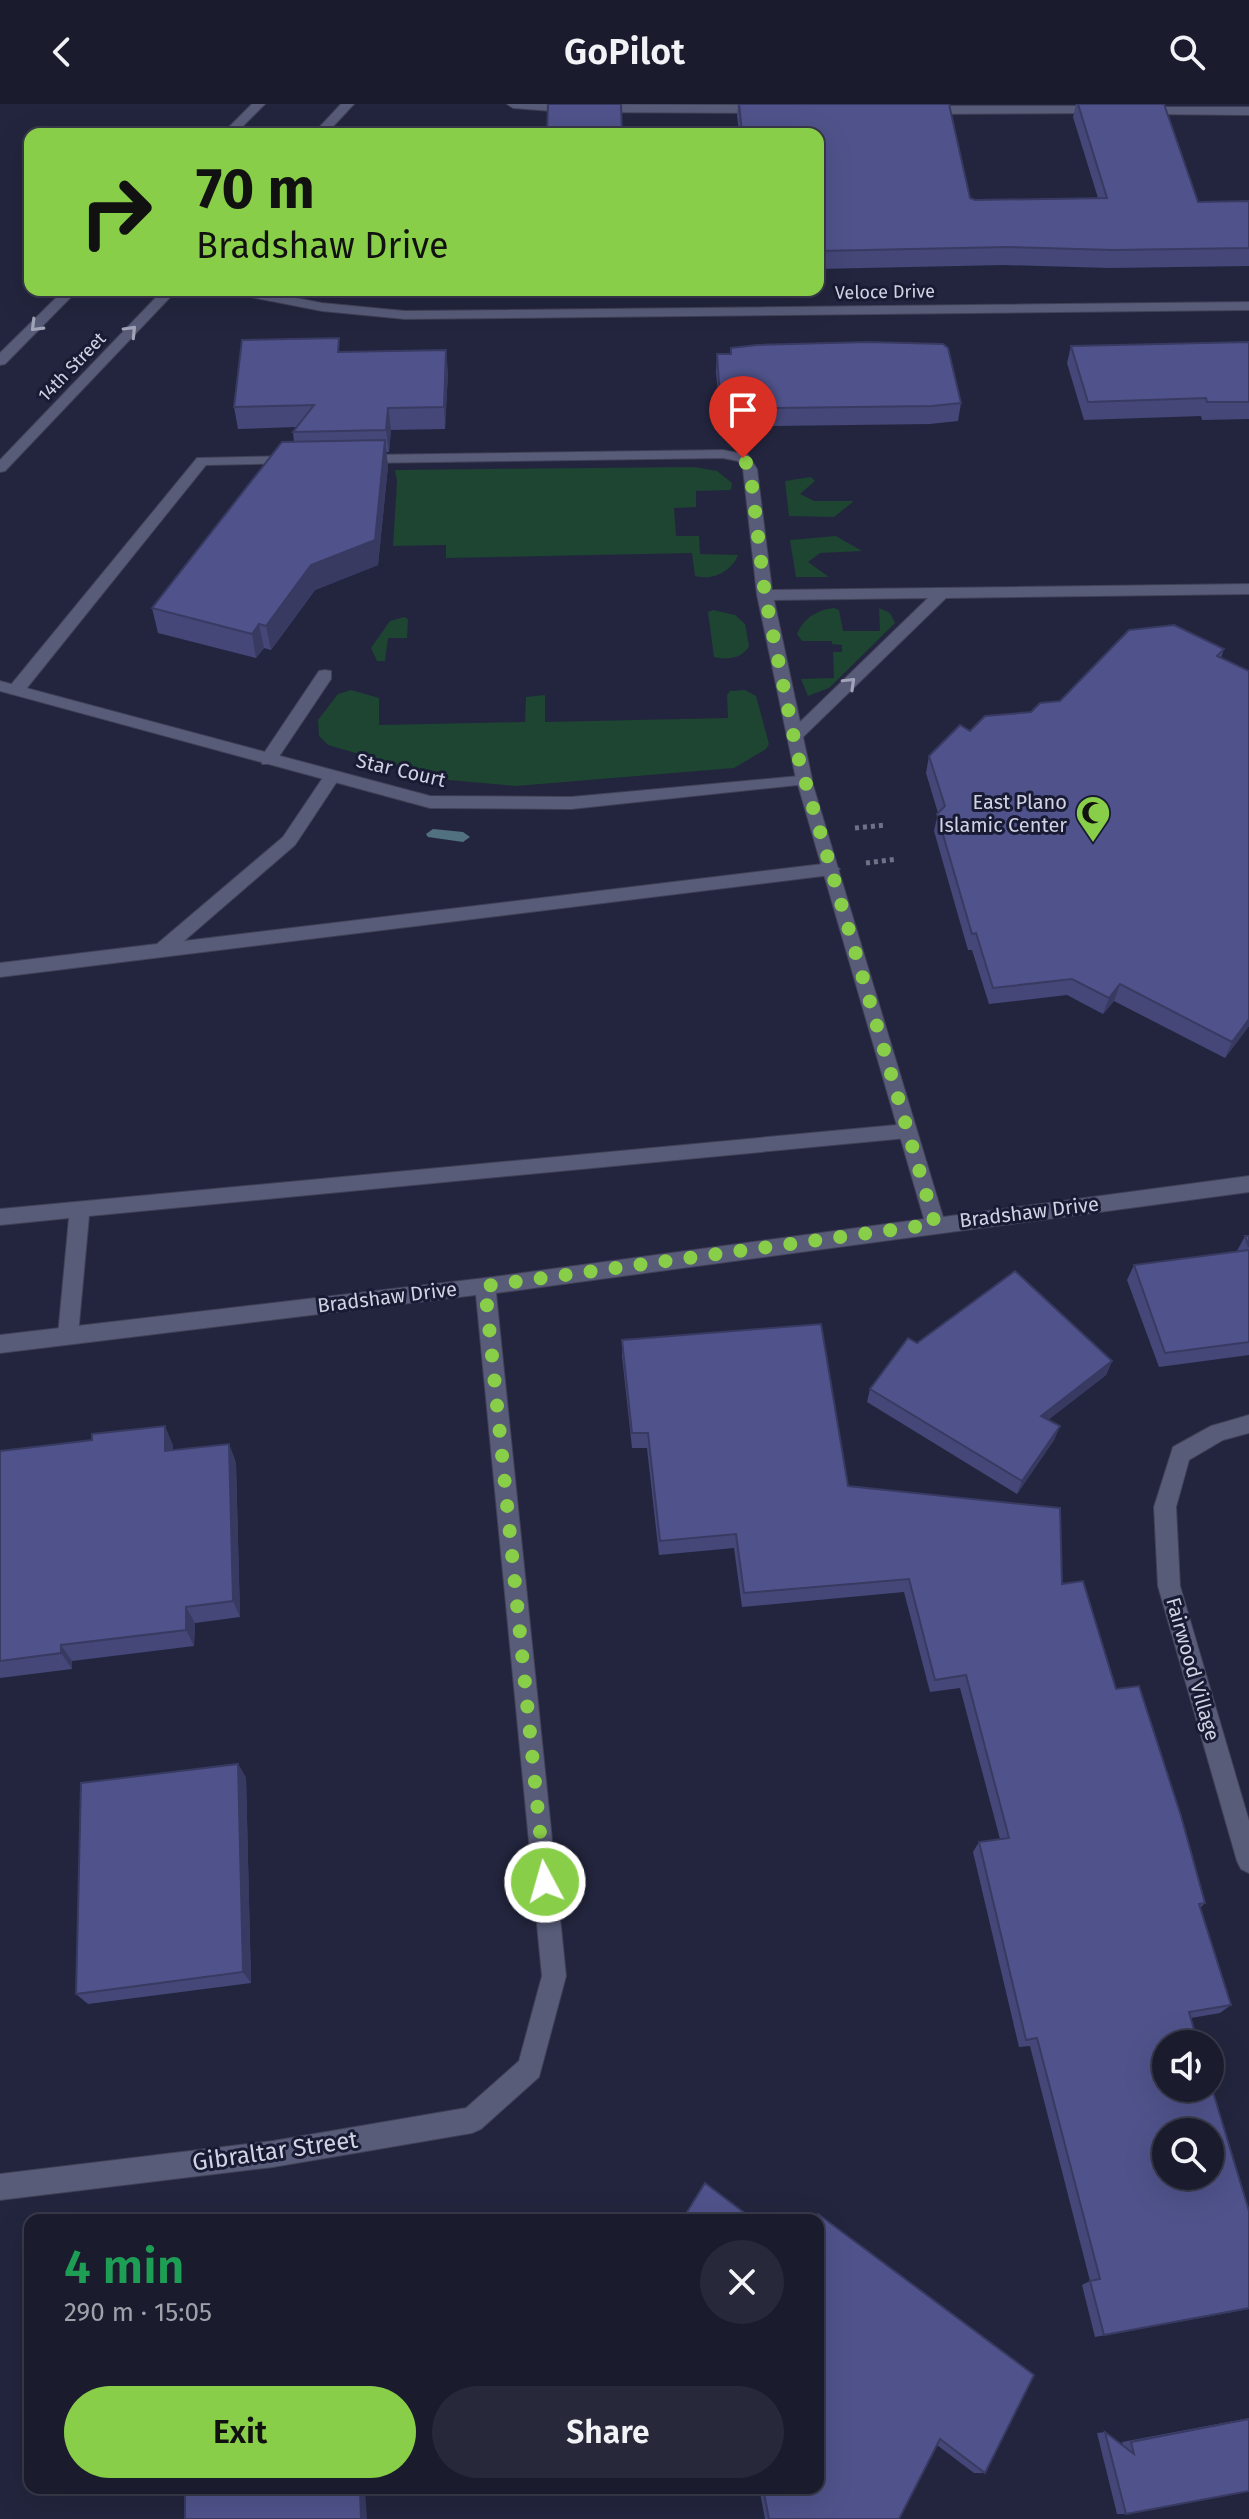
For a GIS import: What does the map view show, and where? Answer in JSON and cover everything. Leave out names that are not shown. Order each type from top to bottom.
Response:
[{"type":"street","points":[[234,128],[259,104]]},
{"type":"street","points":[[325,128],[348,104]]},
{"type":"street","points":[[513,104],[564,108],[771,109]]},
{"type":"street","points":[[914,110],[1249,111]]},
{"type":"street","points":[[0,361],[65,296]]},
{"type":"street","name":"14th Street","points":[[0,468],[164,296]]},
{"type":"street","name":"Veloce Drive","points":[[266,296],[322,307],[405,315],[1249,306]]},
{"type":"street","points":[[344,459],[723,454],[743,458],[750,469],[765,595],[804,779],[935,1224]]},
{"type":"street","points":[[8,688],[202,461],[313,459]]},
{"type":"street","points":[[765,595],[1249,589]]},
{"type":"street","points":[[794,737],[942,593]]},
{"type":"street","points":[[268,760],[325,675]]},
{"type":"street","name":"Star Court","points":[[8,688],[430,802],[490,808],[553,806],[804,779]]},
{"type":"street","points":[[161,951],[289,841],[332,777]]},
{"type":"street","points":[[0,970],[831,869]]},
{"type":"street","points":[[0,1217],[907,1131]]},
{"type":"street","name":"Bradshaw Drive","points":[[0,1344],[485,1286],[1249,1184]]},
{"type":"street","points":[[68,1335],[80,1209]]},
{"type":"street","name":"Gibraltar Street","points":[[0,2187],[273,2154],[472,2120],[530,2068],[554,1976],[485,1286]]},
{"type":"street","name":"Fairwood Village","points":[[1249,1424],[1218,1432],[1180,1454],[1165,1507],[1169,1586],[1249,1861]]},
{"type":"path","points":[[843,830],[886,825]]},
{"type":"path","points":[[854,864],[897,859]]},
{"type":"green space","points":[[694,467],[717,471],[732,483],[731,490],[696,491],[696,507],[674,508],[676,536],[699,536],[700,554],[738,555],[731,566],[715,576],[695,576],[692,553],[446,558],[446,545],[393,546],[395,470]]},
{"type":"green space","points":[[811,477],[815,481],[800,494],[814,501],[854,501],[834,517],[789,516],[785,481]]},
{"type":"green space","points":[[836,536],[862,551],[820,553],[808,562],[829,577],[796,577],[790,540]]},
{"type":"green space","points":[[834,608],[839,610],[843,631],[880,631],[879,608],[890,613],[895,623],[829,688],[808,696],[801,679],[834,678],[833,652],[842,652],[842,645],[832,644],[832,641],[802,641],[797,634],[811,616]]},
{"type":"green space","points":[[713,610],[735,615],[745,624],[749,646],[742,654],[729,658],[714,657],[708,612]]},
{"type":"green space","points":[[404,617],[408,619],[407,638],[388,638],[385,661],[377,661],[371,648],[390,621]]},
{"type":"green space","points":[[351,690],[379,698],[379,725],[525,722],[526,697],[545,695],[545,722],[728,718],[727,695],[730,691],[745,690],[756,696],[769,744],[766,749],[734,768],[516,786],[449,780],[328,745],[319,736],[318,720],[338,694]]},
{"type":"building","points":[[548,104],[621,104],[622,128],[547,128]]},
{"type":"building","points":[[739,104],[949,104],[970,198],[975,200],[1107,198],[1078,104],[1164,104],[1198,202],[1249,201],[1249,248],[1113,250],[1007,247],[824,251],[824,128],[742,128]]},
{"type":"building","points":[[339,338],[338,352],[446,350],[444,407],[388,408],[386,430],[293,432],[314,405],[234,407],[242,340]]},
{"type":"building","points":[[869,342],[943,344],[948,348],[961,403],[774,408],[763,401],[746,402],[745,396],[720,397],[717,354],[731,354],[731,348]]},
{"type":"building","points":[[1249,342],[1249,402],[1207,402],[1206,398],[1088,402],[1071,346]]},
{"type":"building","points":[[385,440],[375,540],[311,565],[266,626],[259,624],[252,634],[152,608],[282,442]]},
{"type":"building","name":"East Plano Islamic Center","points":[[1174,625],[1224,649],[1217,656],[1249,671],[1249,1019],[1232,1042],[1120,984],[1109,998],[1072,979],[993,988],[976,933],[972,934],[937,814],[945,806],[929,756],[960,725],[970,731],[985,716],[1031,712],[1040,703],[1060,701],[1129,630]]},
{"type":"building","points":[[1249,1250],[1249,1342],[1165,1353],[1134,1265]]},
{"type":"building","points":[[1015,1271],[1112,1361],[1041,1416],[1060,1426],[1022,1481],[870,1389],[908,1338],[917,1343]]},
{"type":"building","points":[[821,1324],[848,1486],[1060,1508],[1062,1584],[1083,1581],[1116,1689],[1139,1686],[1181,1816],[1205,1903],[1199,1904],[1231,2005],[1189,2012],[1194,2030],[1152,2030],[1152,2102],[1216,2102],[1221,2118],[1152,2118],[1152,2190],[1224,2190],[1224,2128],[1249,2211],[1249,2308],[1104,2335],[1090,2281],[1100,2279],[1037,2038],[1026,2040],[979,1842],[1009,1838],[966,1675],[935,1680],[909,1579],[744,1593],[736,1534],[660,1541],[648,1433],[632,1433],[622,1340]]},
{"type":"building","points":[[165,1426],[165,1451],[229,1444],[233,1601],[186,1607],[186,1630],[61,1645],[61,1653],[0,1661],[0,1451],[92,1440],[92,1434]]},
{"type":"building","points":[[238,1764],[243,1972],[76,1994],[81,1783]]},
{"type":"building","points":[[705,2183],[746,2214],[686,2214]]},
{"type":"building","points":[[824,2218],[1034,2375],[985,2473],[940,2439],[899,2519],[769,2519],[764,2494],[824,2494]]},
{"type":"building","points":[[1249,2419],[1249,2491],[1126,2514],[1105,2432],[1134,2454],[1131,2442]]},
{"type":"building","points":[[185,2494],[360,2494],[361,2519],[185,2519]]},
{"type":"waterway","points":[[433,834],[463,837]]},
{"type":"place","name":"East Plano Islamic Center","points":[[1093,844]]},
{"type":"route","points":[[545,1882],[485,1286],[935,1224],[797,753],[765,595],[750,469],[743,458]]}]
